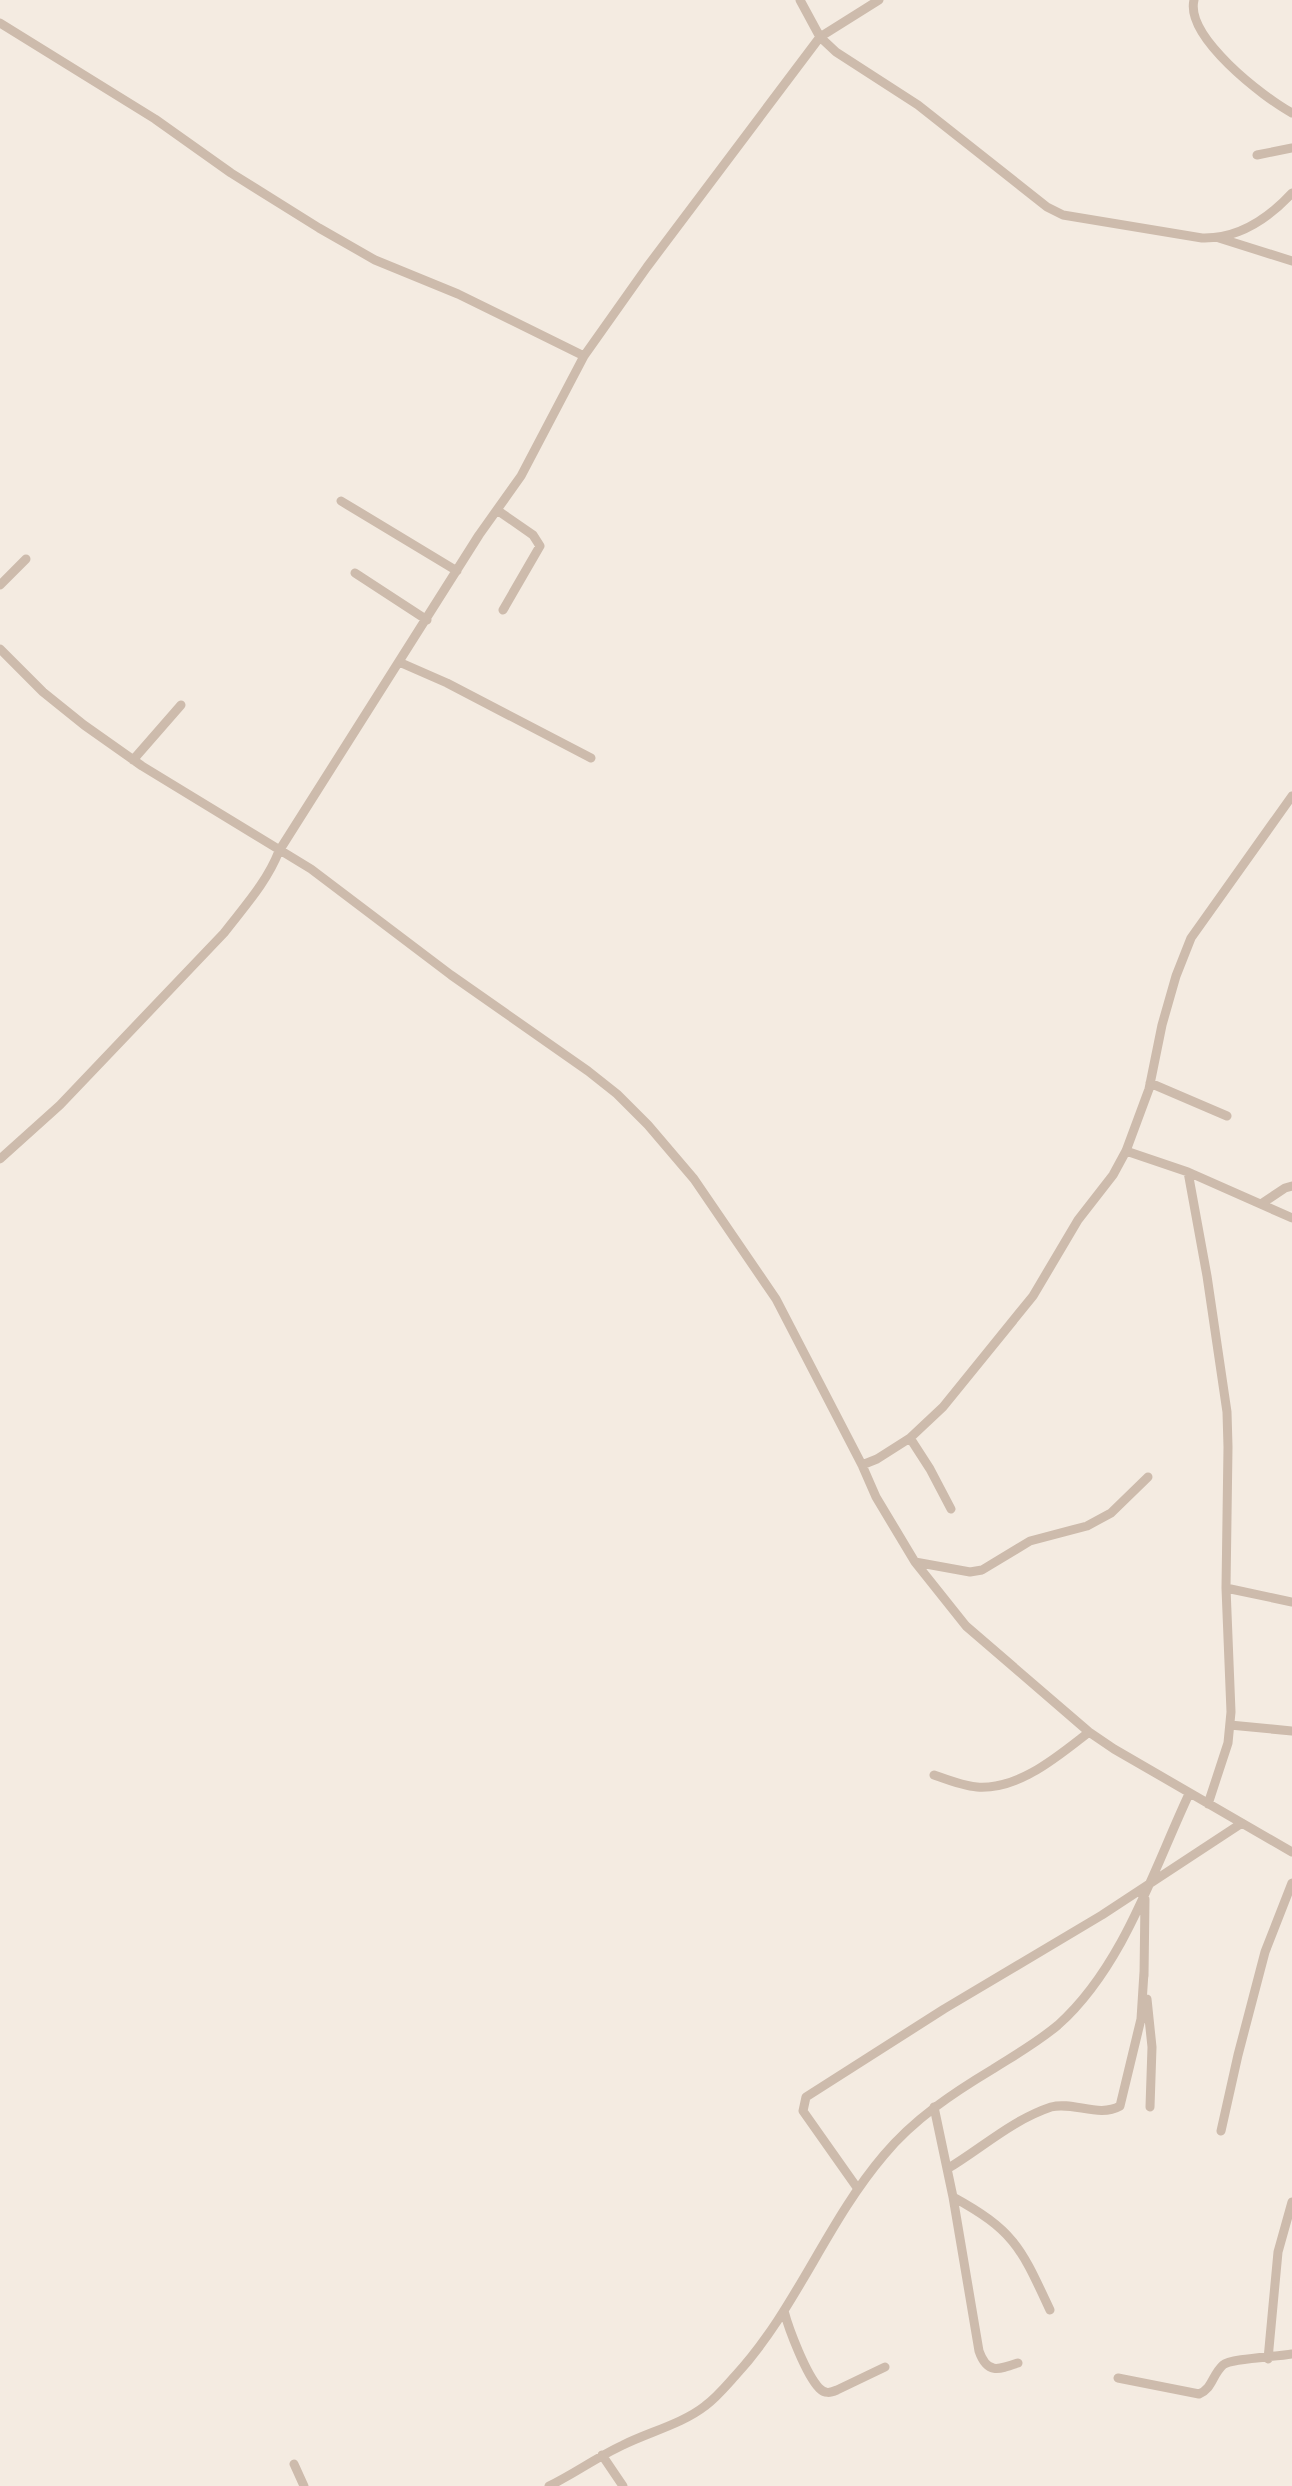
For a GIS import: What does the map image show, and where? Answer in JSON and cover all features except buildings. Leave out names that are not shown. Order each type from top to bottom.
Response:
[{"type":"street","points":[[800,0],[820,37],[836,52],[918,105],[1055,211],[1081,219],[1219,238],[1292,261]]},
{"type":"street","points":[[0,1159],[60,1105],[224,933],[272,871],[279,851],[521,476],[584,356],[820,37],[879,0]]},
{"type":"street","points":[[1194,0],[1192,8],[1196,23],[1212,46],[1235,70],[1277,105],[1292,113]]},
{"type":"street","points":[[0,23],[155,119],[231,173],[375,260],[458,294],[584,356]]},
{"type":"street","points":[[1257,155],[1292,148]]},
{"type":"street","points":[[1219,238],[1259,222],[1292,193]]},
{"type":"street","points":[[341,501],[457,571]]},
{"type":"street","points":[[497,510],[533,535],[540,546],[503,610]]},
{"type":"street","points":[[0,585],[26,559]]},
{"type":"street","points":[[355,573],[427,620]]},
{"type":"street","points":[[0,649],[43,692],[133,760],[311,869],[451,975],[617,1094],[694,1179],[776,1299],[876,1497],[915,1562],[966,1626],[1089,1732],[1189,1794],[1292,1852]]},
{"type":"street","points":[[399,662],[447,683],[591,758]]},
{"type":"street","points":[[133,760],[181,705]]},
{"type":"street","points":[[862,1465],[910,1438],[943,1407],[1033,1296],[1078,1220],[1113,1175],[1126,1151],[1150,1083],[1165,1012],[1191,938],[1292,796]]},
{"type":"street","points":[[1150,1083],[1227,1116]]},
{"type":"street","points":[[1126,1151],[1188,1172],[1292,1218]]},
{"type":"street","points":[[1188,1172],[1227,1412],[1226,1588],[1230,1725],[1228,1743],[1208,1804]]},
{"type":"street","points":[[1261,1204],[1292,1186]]},
{"type":"street","points":[[910,1438],[951,1509]]},
{"type":"street","points":[[915,1562],[970,1572],[982,1570],[1030,1541],[1087,1526],[1111,1513],[1148,1477]]},
{"type":"street","points":[[1226,1588],[1292,1602]]},
{"type":"street","points":[[1230,1725],[1292,1731]]},
{"type":"street","points":[[934,1775],[975,1787],[993,1787],[1024,1776],[1056,1758],[1089,1732]]},
{"type":"street","points":[[549,2486],[602,2455],[704,2407],[762,2344],[858,2189],[885,2154],[934,2107],[1037,2042],[1061,2023],[1113,1958],[1147,1891],[1189,1794]]},
{"type":"street","points":[[858,2189],[803,2111],[806,2097],[944,2009],[1147,1891],[1242,1823]]},
{"type":"street","points":[[1221,2131],[1265,1952],[1292,1883]]},
{"type":"street","points":[[947,2169],[1027,2116],[1056,2106],[1099,2110],[1120,2106],[1141,2019],[1147,1891]]},
{"type":"street","points":[[1144,1972],[1152,2047],[1150,2107]]},
{"type":"street","points":[[934,2107],[979,2351],[983,2362],[992,2368],[1002,2369],[1018,2363]]},
{"type":"street","points":[[953,2197],[983,2214],[1016,2243],[1050,2310]]},
{"type":"street","points":[[1268,2359],[1278,2252],[1292,2202]]},
{"type":"street","points":[[784,2311],[789,2330],[813,2378],[825,2392],[837,2390],[885,2367]]},
{"type":"street","points":[[1118,2378],[1199,2394],[1209,2389],[1218,2371],[1229,2362],[1292,2354]]},
{"type":"street","points":[[602,2455],[623,2486]]},
{"type":"street","points":[[294,2464],[304,2486]]}]
